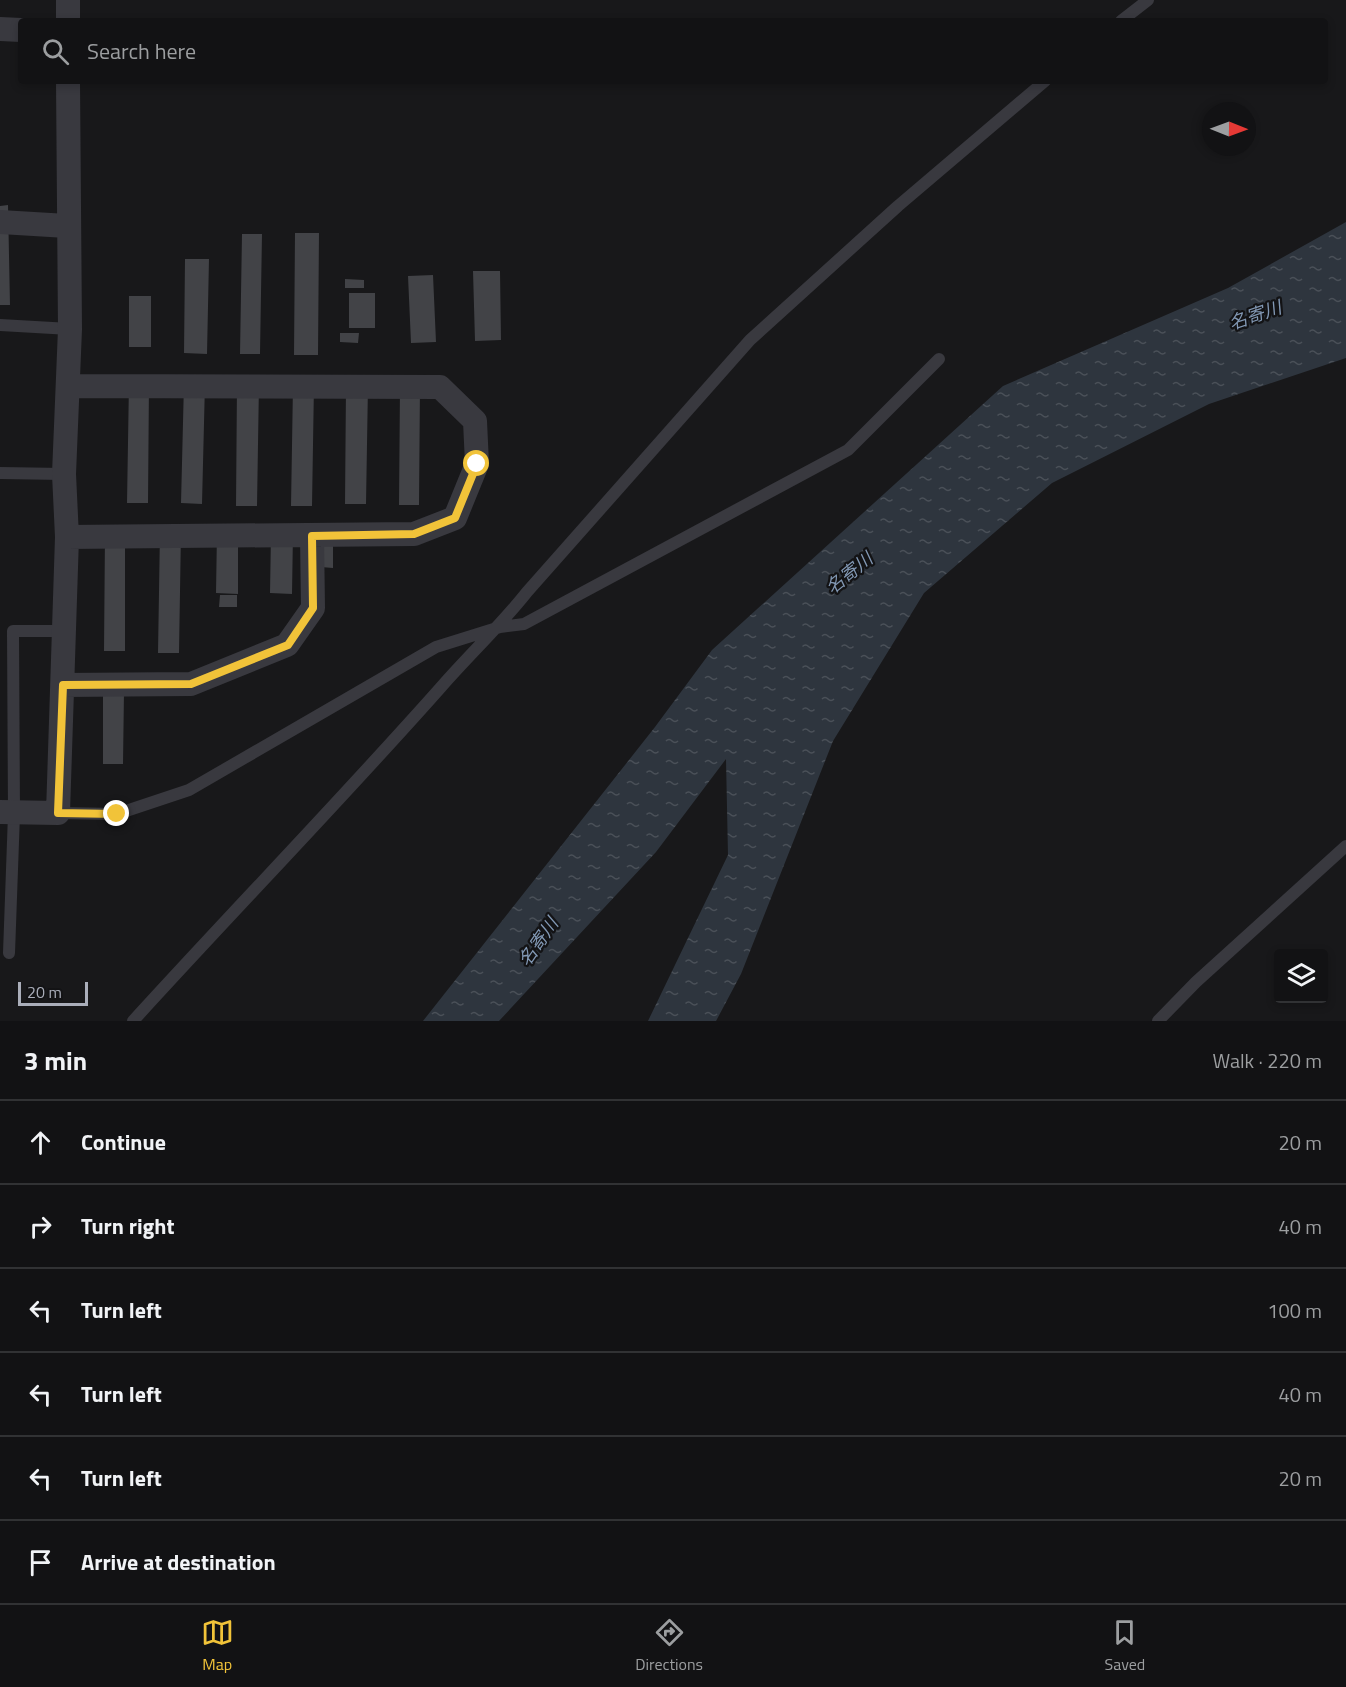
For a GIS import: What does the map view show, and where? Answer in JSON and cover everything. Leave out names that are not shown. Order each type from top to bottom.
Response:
[{"type":"street","points":[[68,0],[68,18]]},
{"type":"street","points":[[0,30],[18,30]]},
{"type":"street","points":[[7,813],[58,813],[63,685],[62,631],[67,537],[64,474],[70,329],[67,226],[68,84]]},
{"type":"street","points":[[0,222],[67,226]]},
{"type":"street","points":[[67,537],[414,534],[455,518],[477,464],[476,421],[440,387],[68,386]]},
{"type":"street","points":[[63,685],[191,684],[288,645],[313,608],[312,536]]},
{"type":"lane","points":[[1125,18],[1148,0]]},
{"type":"lane","points":[[133,1021],[393,741],[476,648],[500,627],[527,592],[750,340],[898,206],[1041,84]]},
{"type":"lane","points":[[0,325],[70,329]]},
{"type":"lane","points":[[58,813],[117,814],[189,790],[436,647],[500,627],[524,624],[848,450],[939,358]]},
{"type":"lane","points":[[0,473],[64,474]]},
{"type":"lane","points":[[9,953],[7,813],[13,631],[62,631]]},
{"type":"lane","points":[[1158,1021],[1196,982],[1346,846]]},
{"type":"water","name":"名寄川","points":[[1346,222],[1346,358],[1209,404],[1052,483],[924,593],[833,741],[741,974],[716,1021],[648,1021],[728,855],[726,759],[656,852],[499,1021],[423,1021],[655,727],[712,650],[1003,386],[1228,288]]},
{"type":"building","points":[[8,205],[10,305],[0,305],[0,206]]},
{"type":"building","points":[[295,233],[319,233],[318,355],[294,355]]},
{"type":"building","points":[[242,234],[262,234],[260,354],[240,354]]},
{"type":"building","points":[[185,259],[209,259],[207,354],[184,353]]},
{"type":"building","points":[[473,271],[500,271],[501,340],[475,341]]},
{"type":"building","points":[[433,275],[436,342],[411,343],[408,276]]},
{"type":"building","points":[[345,279],[364,280],[364,288],[345,288]]},
{"type":"building","points":[[349,293],[375,293],[375,328],[349,328]]},
{"type":"building","points":[[129,296],[151,296],[151,347],[129,347]]},
{"type":"building","points":[[340,333],[359,333],[358,343],[340,342]]},
{"type":"building","points":[[129,381],[149,382],[148,503],[127,503]]},
{"type":"building","points":[[184,382],[205,383],[202,504],[181,503]]},
{"type":"building","points":[[237,383],[259,383],[257,506],[236,506]]},
{"type":"building","points":[[293,384],[314,384],[312,506],[291,506]]},
{"type":"building","points":[[346,385],[368,385],[366,504],[345,504]]},
{"type":"building","points":[[400,385],[420,385],[419,505],[399,505]]},
{"type":"building","points":[[160,530],[181,531],[179,653],[158,653]]},
{"type":"building","points":[[217,531],[238,532],[238,594],[216,593]]},
{"type":"building","points":[[105,532],[125,532],[125,651],[104,651]]},
{"type":"building","points":[[271,533],[293,533],[292,594],[270,593]]},
{"type":"building","points":[[321,546],[333,546],[333,568],[321,567]]},
{"type":"building","points":[[220,595],[237,595],[237,607],[219,607]]},
{"type":"building","points":[[103,691],[124,691],[123,764],[103,764]]},
{"type":"route","points":[[117,814],[58,813],[63,685],[191,684],[288,645],[313,608],[312,536],[414,534],[455,518],[477,464]]}]
